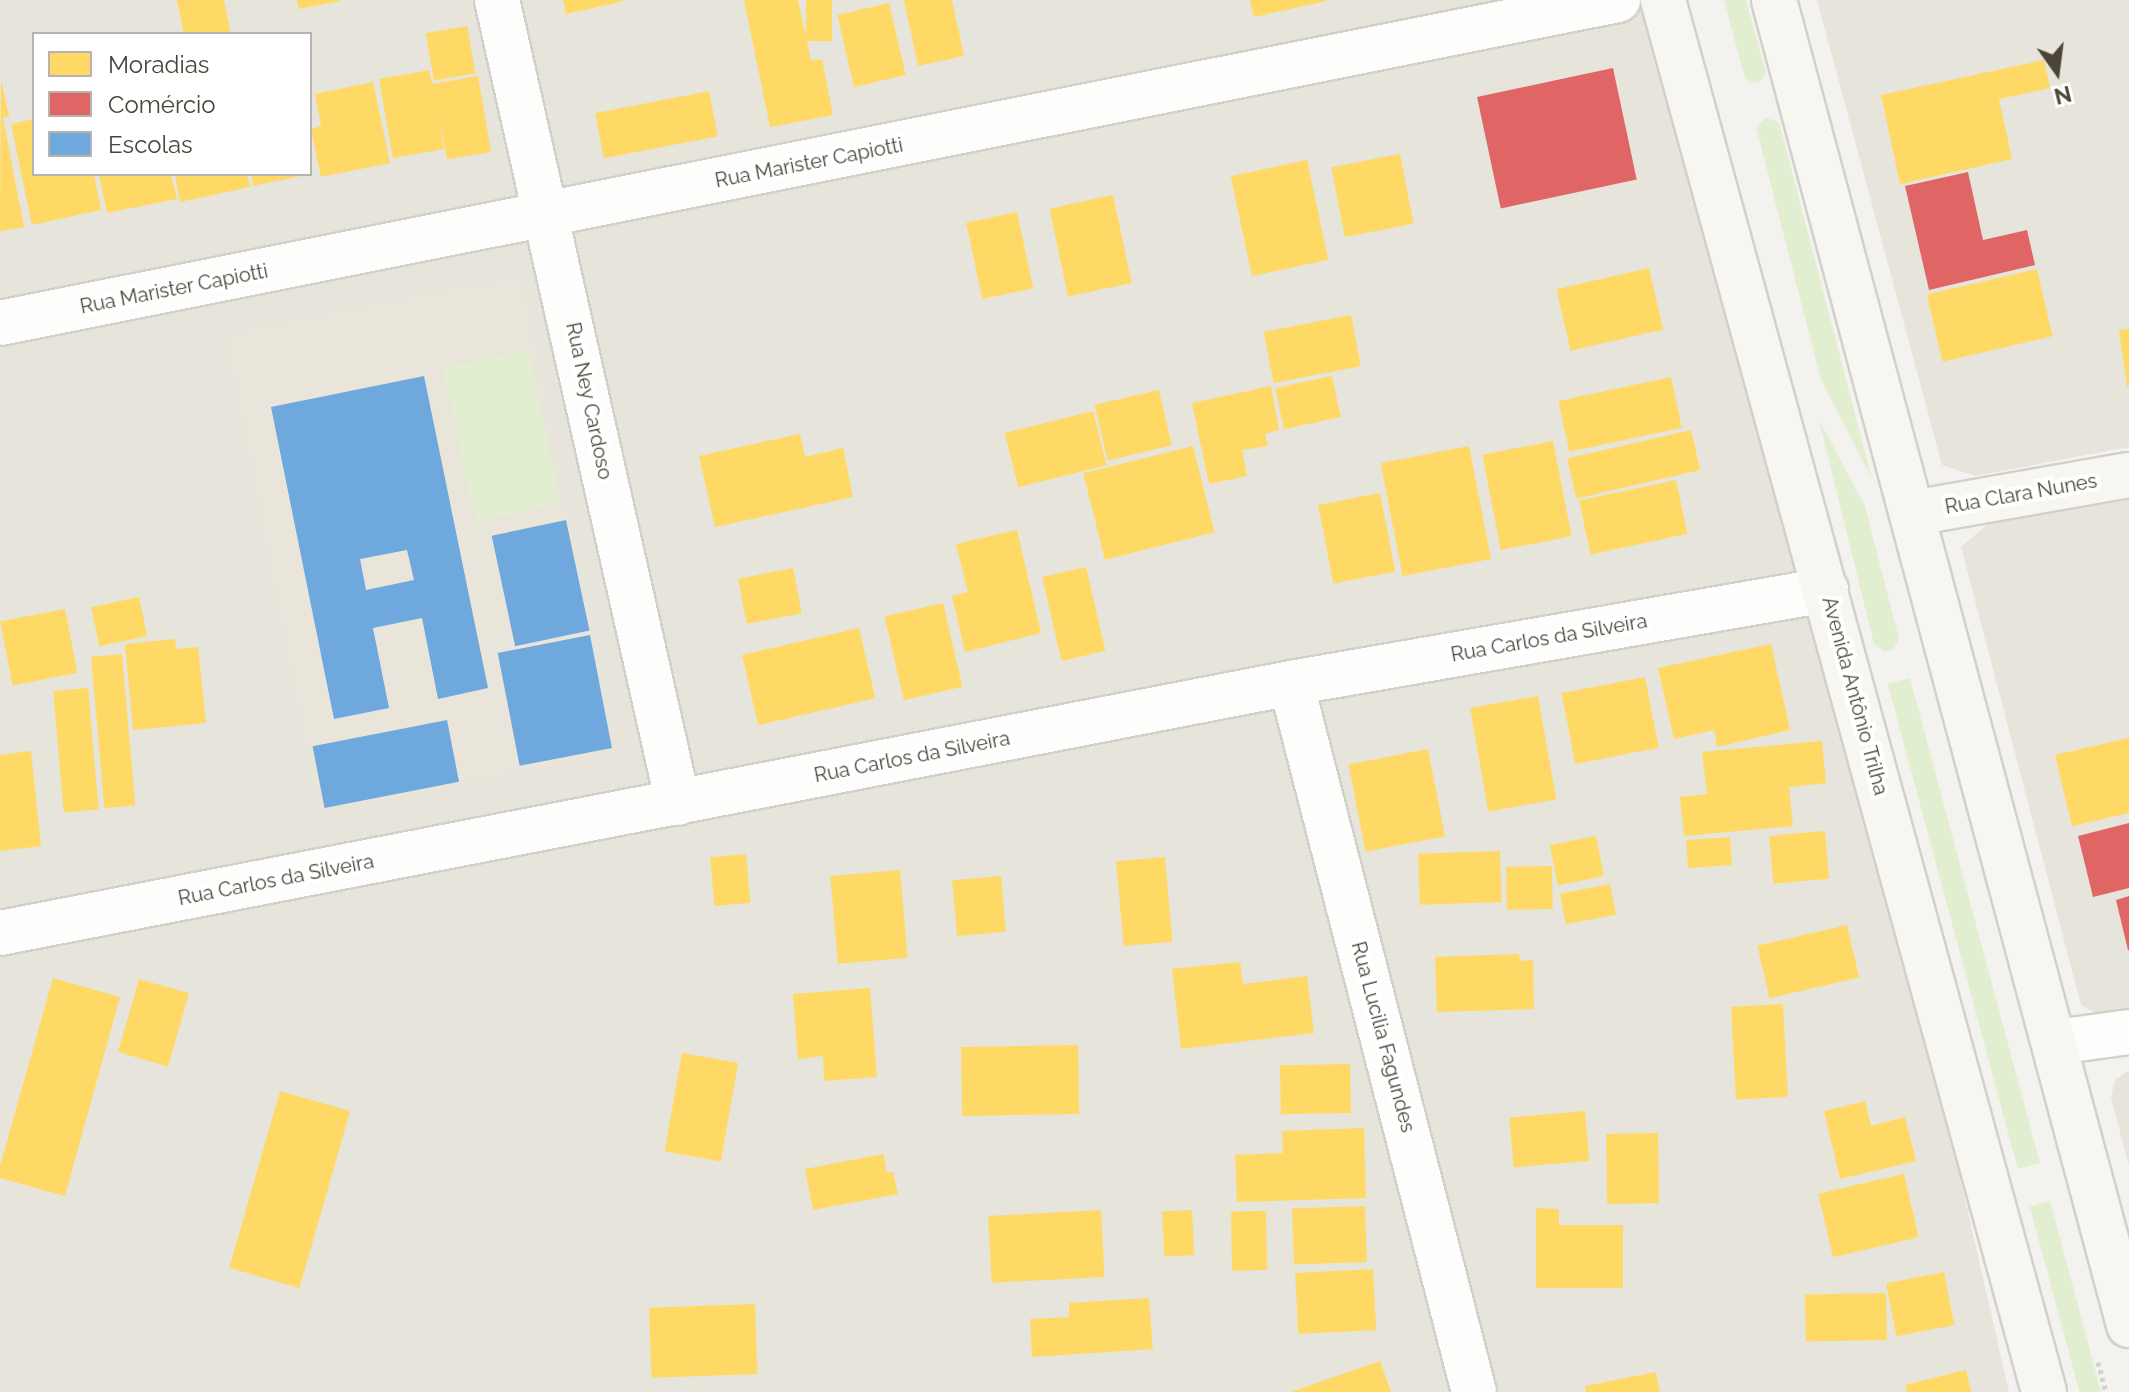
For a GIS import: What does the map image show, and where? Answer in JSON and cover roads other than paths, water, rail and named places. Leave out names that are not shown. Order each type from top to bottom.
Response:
[{"type":"main road","name":"Avenida Antônio Trilha","points":[[1663,0],[2044,1392]]},
{"type":"main road","points":[[1774,0],[1913,513],[1957,691],[2056,1042],[2129,1325]]},
{"type":"main road","name":"Rua Clara Nunes","points":[[1913,513],[2129,475]]},
{"type":"street","name":"Rua Ney Cardoso","points":[[497,0],[678,803]]},
{"type":"street","name":"Rua Marister Capiotti","points":[[0,323],[1618,0]]},
{"type":"street","name":"Rua Carlos da Silveira","points":[[0,933],[1291,683],[1826,590]]},
{"type":"street","name":"Rua Lucilia Fagundes","points":[[1291,683],[1474,1392]]},
{"type":"street","points":[[2056,1042],[2129,1032]]}]
